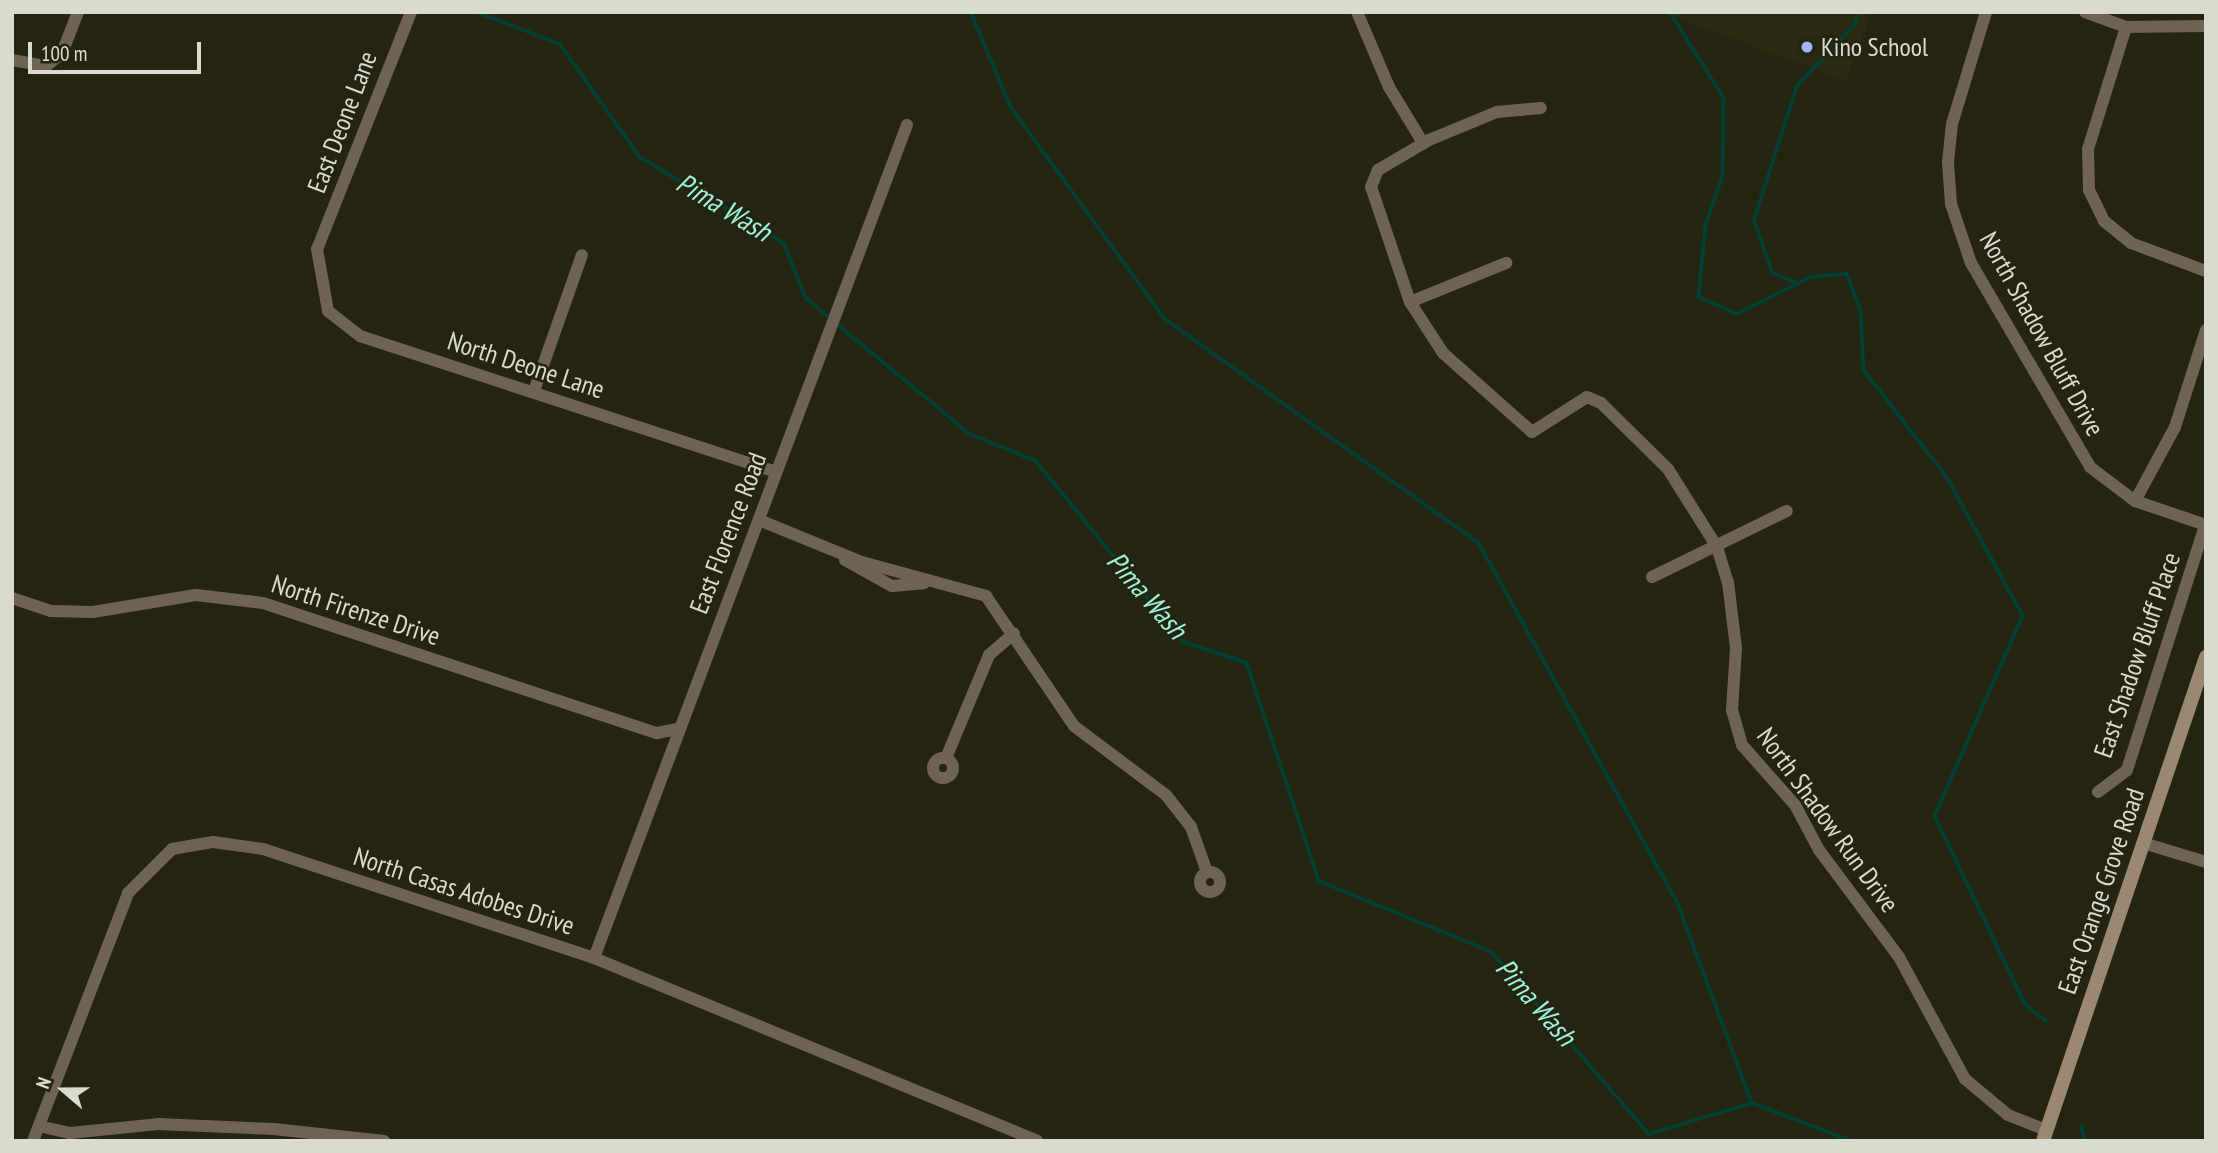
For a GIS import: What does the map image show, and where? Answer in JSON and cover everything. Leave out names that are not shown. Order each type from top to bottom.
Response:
[{"type":"main road","name":"East Orange Grove Road","points":[[2044,1136],[2206,657]]},
{"type":"street","points":[[12,60],[46,66],[62,53],[78,12]]},
{"type":"street","name":"East Deone Lane","points":[[317,249],[411,12]]},
{"type":"street","points":[[1357,12],[1389,87],[1423,143]]},
{"type":"street","name":"North Shadow Bluff Drive","points":[[1986,12],[1952,124],[1951,204],[1971,263],[2090,467],[2135,501],[2206,525]]},
{"type":"street","points":[[2085,12],[2126,27],[2206,26]]},
{"type":"street","points":[[2126,27],[2088,149],[2089,191],[2104,221],[2131,243],[2206,271]]},
{"type":"street","points":[[1506,263],[1410,302],[1367,178],[1423,143],[1497,112],[1541,108]]},
{"type":"street","name":"East Florence Road","points":[[594,958],[906,125]]},
{"type":"street","name":"North Deone Lane","points":[[317,249],[328,311],[360,336],[776,472]]},
{"type":"street","points":[[534,391],[582,255]]},
{"type":"street","name":"North Shadow Run Drive","points":[[1410,302],[1443,353],[1532,436],[1586,393],[1601,403],[1668,469],[1717,547],[1728,582],[1736,648],[1732,710],[1742,745],[1795,806],[1819,850],[1899,957],[1965,1079],[2008,1115],[2044,1136]]},
{"type":"street","points":[[2135,501],[2175,427],[2206,330]]},
{"type":"street","points":[[1652,577],[1787,511]]},
{"type":"street","points":[[759,520],[836,554],[892,586],[935,582],[986,596],[1014,633],[1041,685],[1074,726],[1166,795],[1191,827],[1207,872]]},
{"type":"street","name":"East Shadow Bluff Place","points":[[2098,792],[2127,770],[2206,525]]},
{"type":"street","name":"North Firenze Drive","points":[[12,598],[51,611],[93,612],[196,595],[263,603],[657,733],[678,729]]},
{"type":"street","points":[[946,758],[989,655],[1014,633]]},
{"type":"street","name":"North Casas Adobes Drive","points":[[33,1141],[128,893],[172,849],[213,842],[263,849],[594,958],[1038,1141]]},
{"type":"street","points":[[2143,843],[2206,862]]},
{"type":"street","points":[[39,1126],[70,1133],[158,1124],[274,1129],[384,1141]]},
{"type":"shaded area","name":"Kino School","points":[[1662,12],[1872,12],[1846,81]]},
{"type":"waterway","name":"Pima Wash","points":[[477,12],[560,44],[640,157],[784,243],[806,298],[970,434],[1036,461],[1184,642],[1247,663],[1319,881],[1492,952],[1649,1134],[1752,1103],[1852,1141]]},
{"type":"waterway","points":[[971,12],[1011,107],[1165,319],[1479,543],[1677,901],[1752,1103]]},
{"type":"waterway","points":[[1670,12],[1724,98],[1723,176],[1706,225],[1699,297],[1737,314],[1811,277],[1847,274],[1861,311],[1864,370],[1947,477],[2023,616],[1935,816],[2025,1004],[2046,1021]]},
{"type":"waterway","points":[[1799,284],[1772,273],[1754,220],[1797,86],[1855,24],[1858,12]]},
{"type":"waterway","points":[[2082,1126],[2085,1141]]},
{"type":"place","name":"Kino School","points":[[1807,47]]}]
